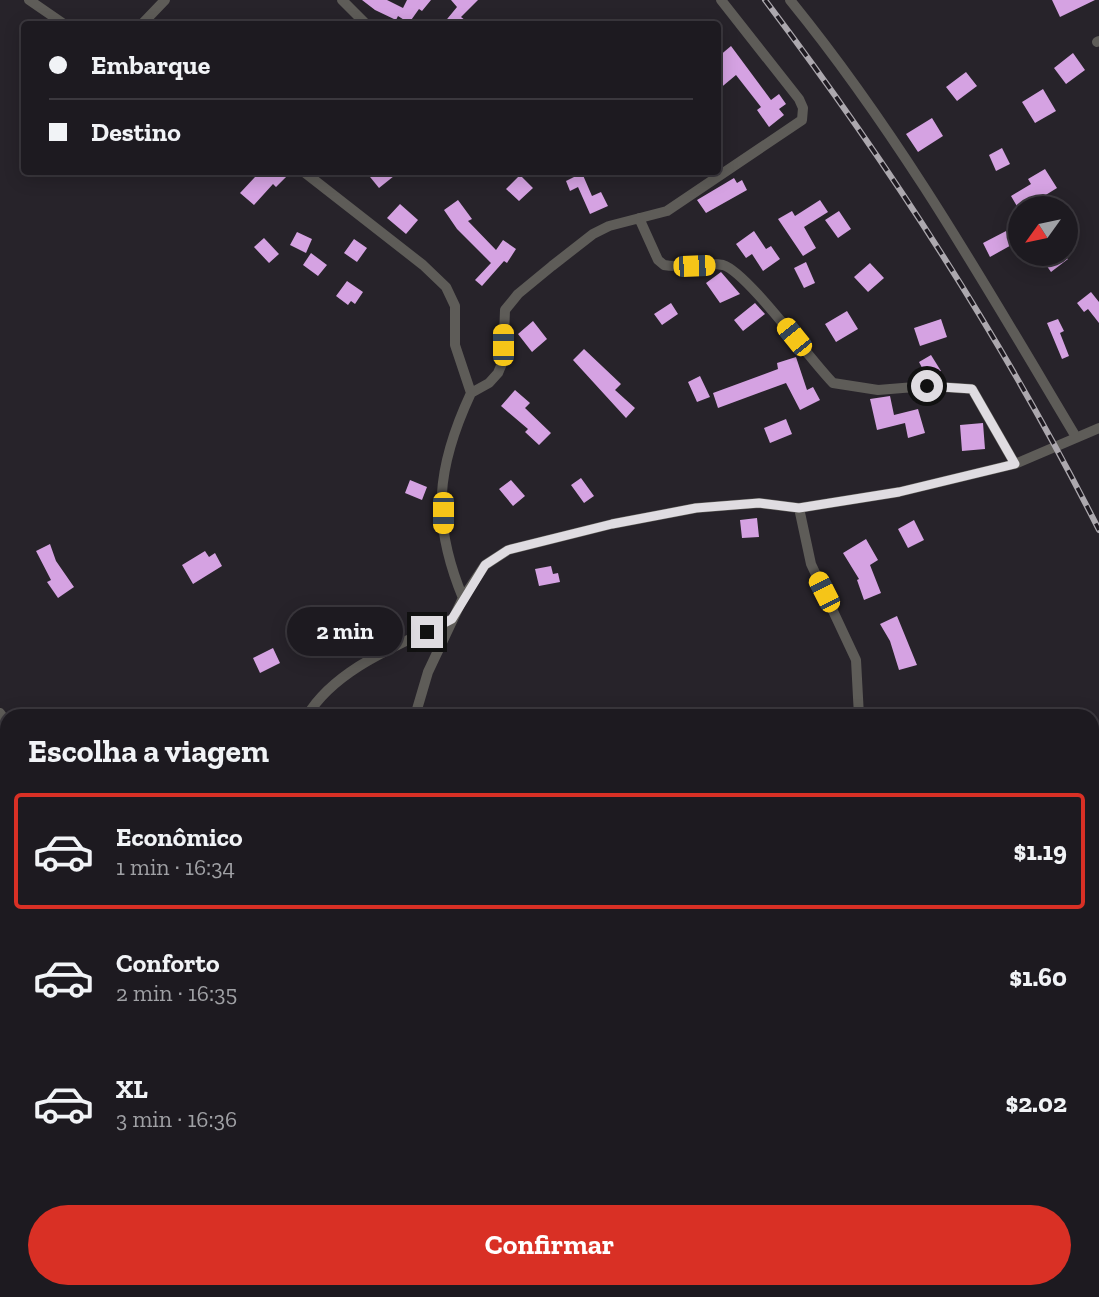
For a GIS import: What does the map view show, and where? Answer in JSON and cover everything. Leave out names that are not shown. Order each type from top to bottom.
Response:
[{"type":"street","points":[[29,0],[60,21]]},
{"type":"street","points":[[145,21],[166,0]]},
{"type":"street","points":[[342,0],[363,21]]},
{"type":"street","points":[[721,0],[803,107],[802,120],[721,175]]},
{"type":"street","points":[[790,0],[909,164],[1076,437]]},
{"type":"street","points":[[308,175],[423,265],[446,287],[455,306],[455,345],[471,393]]},
{"type":"street","points":[[463,598],[450,566],[443,537],[445,455],[471,393],[489,383],[498,373],[503,361],[505,310],[518,294],[593,234],[667,211],[720,175]]},
{"type":"street","points":[[639,218],[660,263],[668,266],[726,267],[779,317],[833,383],[878,390],[927,386],[972,389],[1015,464]]},
{"type":"street","points":[[417,709],[428,672],[463,598],[485,565],[508,550],[612,524],[696,508],[759,503],[799,508],[899,492],[1015,464],[1099,428]]},
{"type":"street","points":[[799,508],[811,564],[856,660],[859,709]]},
{"type":"street","points":[[312,709],[317,701],[358,668],[452,619]]},
{"type":"building","points":[[362,0],[387,0],[403,8],[407,0],[431,0],[422,11],[419,9],[410,21],[398,16],[396,20]]},
{"type":"building","points":[[451,0],[478,0],[461,17],[466,21],[445,21],[457,7]]},
{"type":"building","points":[[1052,0],[1095,0],[1060,17]]},
{"type":"building","points":[[731,46],[771,100],[779,94],[786,104],[779,109],[784,115],[769,127],[757,110],[761,107],[736,75],[721,88],[721,54]]},
{"type":"building","points":[[1073,53],[1085,70],[1066,84],[1054,68]]},
{"type":"building","points":[[966,72],[977,86],[957,101],[946,87]]},
{"type":"building","points":[[1043,89],[1056,111],[1035,123],[1022,102]]},
{"type":"building","points":[[932,118],[943,136],[918,152],[906,134]]},
{"type":"building","points":[[1002,148],[1010,164],[996,171],[989,155]]},
{"type":"building","points":[[1045,169],[1057,188],[1044,196],[1011,196],[1031,184],[1028,179]]},
{"type":"building","points":[[252,175],[288,175],[276,187],[273,184],[254,205],[240,193],[255,177]]},
{"type":"building","points":[[368,175],[395,175],[379,188]]},
{"type":"building","points":[[520,175],[533,188],[519,201],[506,189]]},
{"type":"building","points":[[583,175],[592,196],[601,192],[608,206],[590,214],[578,187],[570,191],[566,181]]},
{"type":"building","points":[[734,178],[737,183],[742,180],[747,190],[706,213],[697,200]]},
{"type":"building","points":[[458,200],[472,219],[468,221],[496,250],[503,240],[516,249],[507,263],[504,261],[482,286],[475,280],[491,263],[457,229],[444,210]]},
{"type":"building","points":[[820,200],[828,212],[804,227],[816,248],[803,256],[778,219],[792,211],[795,216]]},
{"type":"building","points":[[400,204],[418,220],[406,234],[387,218]]},
{"type":"building","points":[[839,211],[851,229],[838,238],[825,220]]},
{"type":"building","points":[[1008,230],[1008,247],[990,257],[983,243]]},
{"type":"building","points":[[754,231],[766,249],[771,246],[780,259],[763,271],[752,254],[746,258],[736,244]]},
{"type":"building","points":[[297,232],[312,239],[306,253],[290,245]]},
{"type":"building","points":[[264,238],[279,254],[269,263],[254,247]]},
{"type":"building","points":[[354,239],[367,248],[357,262],[344,253]]},
{"type":"building","points":[[311,253],[327,265],[318,276],[303,265]]},
{"type":"building","points":[[806,262],[815,283],[804,288],[794,268]]},
{"type":"building","points":[[870,263],[884,278],[868,292],[854,277]]},
{"type":"building","points":[[1047,266],[1059,266],[1051,272]]},
{"type":"building","points":[[721,272],[740,294],[720,303],[706,283]]},
{"type":"building","points":[[347,281],[363,292],[355,304],[351,301],[348,305],[336,296]]},
{"type":"building","points":[[1091,292],[1099,302],[1099,323],[1088,309],[1084,312],[1077,303]]},
{"type":"building","points":[[671,303],[678,314],[662,325],[654,314]]},
{"type":"building","points":[[755,303],[765,314],[743,331],[734,320]]},
{"type":"building","points":[[847,311],[858,329],[836,342],[825,324]]},
{"type":"building","points":[[941,319],[947,337],[920,346],[914,328]]},
{"type":"building","points":[[1058,319],[1064,331],[1060,333],[1069,356],[1062,359],[1047,323]]},
{"type":"building","points":[[533,321],[547,339],[532,352],[518,334]]},
{"type":"building","points":[[584,349],[621,384],[615,390],[635,408],[626,418],[573,360]]},
{"type":"building","points":[[931,355],[941,371],[928,379],[919,362]]},
{"type":"building","points":[[796,357],[807,390],[813,387],[820,400],[800,410],[786,383],[718,408],[713,393],[778,369],[777,363]]},
{"type":"building","points":[[700,376],[710,397],[697,402],[688,382]]},
{"type":"building","points":[[515,390],[530,403],[525,408],[551,433],[539,445],[525,432],[528,429],[501,406]]},
{"type":"building","points":[[890,396],[894,415],[918,409],[925,433],[908,438],[905,423],[877,430],[870,399]]},
{"type":"building","points":[[786,419],[792,434],[770,443],[764,428]]},
{"type":"building","points":[[983,423],[985,449],[962,451],[960,425]]},
{"type":"building","points":[[581,478],[594,496],[584,503],[571,485]]},
{"type":"building","points":[[410,480],[427,487],[422,500],[405,493]]},
{"type":"building","points":[[511,480],[525,496],[513,506],[499,489]]},
{"type":"building","points":[[757,518],[759,537],[742,538],[740,520]]},
{"type":"building","points":[[914,520],[924,540],[908,548],[898,529]]},
{"type":"building","points":[[866,539],[878,560],[870,565],[881,593],[864,600],[857,580],[859,579],[843,553]]},
{"type":"building","points":[[50,544],[56,561],[74,587],[58,598],[47,582],[51,580],[36,551]]},
{"type":"building","points":[[205,551],[209,557],[215,553],[222,566],[193,584],[182,565]]},
{"type":"building","points":[[551,566],[553,574],[558,573],[560,582],[539,586],[535,569]]},
{"type":"building","points":[[897,616],[917,665],[899,670],[890,641],[880,624]]},
{"type":"building","points":[[369,631],[380,646],[361,656],[352,643]]},
{"type":"building","points":[[273,648],[280,663],[260,673],[253,658]]},
{"type":"railway","points":[[765,0],[857,127],[944,258],[1025,392],[1099,530]]},
{"type":"route","points":[[427,632],[452,619],[485,565],[494,556],[508,550],[612,524],[696,508],[759,503],[799,508],[899,492],[1015,464],[978,395],[972,389],[927,386]]}]
